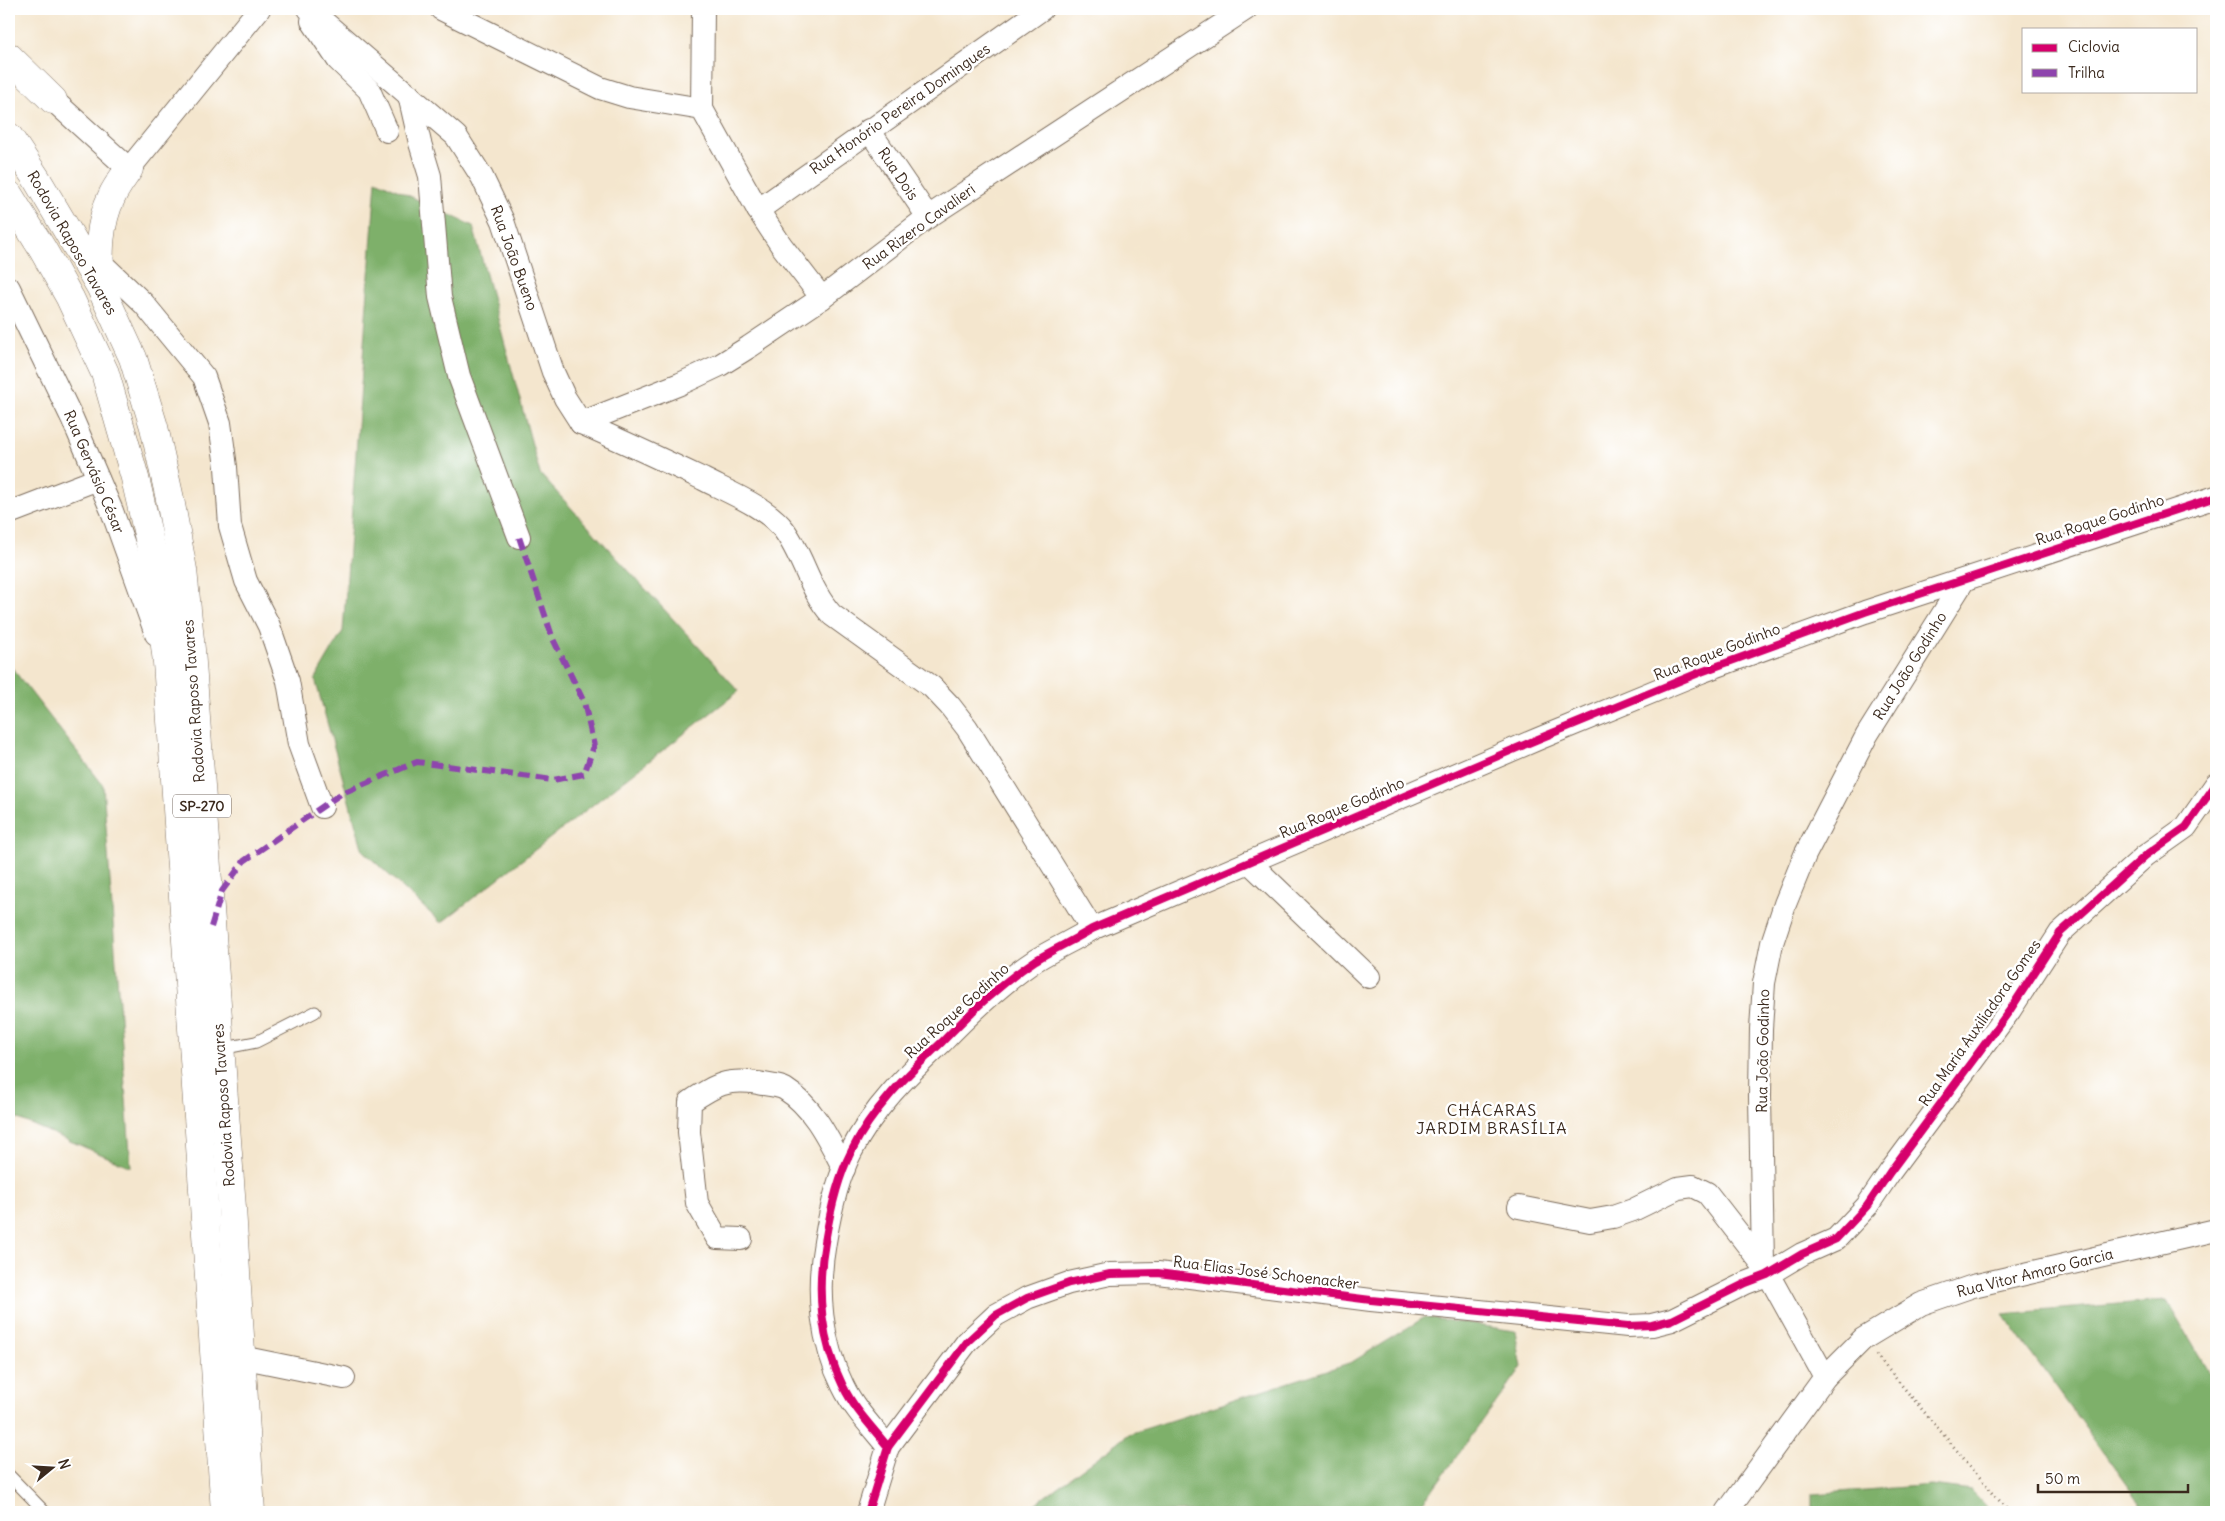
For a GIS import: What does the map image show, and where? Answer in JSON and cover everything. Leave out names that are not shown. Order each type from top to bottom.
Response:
[{"type":"highway","points":[[9,57],[53,100]]},
{"type":"highway","name":"Rodovia Raposo Tavares","points":[[9,137],[100,274],[133,358],[151,419],[170,500],[183,570],[220,1049],[251,1512]]},
{"type":"highway","points":[[100,274],[103,219],[112,196],[129,169]]},
{"type":"highway","name":"Rodovia Raposo Tavares","points":[[9,195],[70,298],[105,373],[135,478],[155,565],[167,662],[225,1512]]},
{"type":"street","points":[[9,44],[53,100],[129,169],[259,9]]},
{"type":"street","points":[[304,9],[338,60],[369,90],[387,131]]},
{"type":"street","name":"Rua João Bueno","points":[[309,9],[456,136],[482,177],[503,221],[553,372],[565,398],[581,423]]},
{"type":"street","points":[[442,9],[600,88],[629,98],[702,109]]},
{"type":"street","points":[[703,9],[702,109],[758,210],[822,298]]},
{"type":"street","name":"Rua Rizero Cavalieri","points":[[581,423],[680,384],[720,365],[822,298],[928,217],[1246,9]]},
{"type":"street","name":"Rua Honório Pereira Domingues","points":[[758,210],[1036,10]]},
{"type":"street","points":[[409,95],[430,176],[440,297],[459,376],[519,537]]},
{"type":"street","name":"Rua Dois","points":[[868,130],[928,217]]},
{"type":"street","points":[[100,274],[144,304],[204,377],[220,422],[226,467],[230,526],[246,581],[269,626],[288,681],[299,744],[322,807]]},
{"type":"street","name":"Rua Gervásio César","points":[[9,288],[72,418],[98,479],[167,662]]},
{"type":"street","points":[[581,423],[733,494],[766,513],[783,528],[798,552],[810,584],[820,603],[832,615],[932,687],[968,728],[1092,929]]},
{"type":"street","points":[[9,512],[98,479]]},
{"type":"street","name":"Rua Roque Godinho","points":[[888,1446],[855,1407],[843,1386],[834,1364],[825,1332],[820,1303],[821,1264],[829,1219],[850,1152],[871,1120],[906,1076],[1004,983],[1037,960],[1092,929],[1538,739],[1701,672],[1799,635],[2216,497]]},
{"type":"street","name":"Rua João Godinho","points":[[1825,1377],[1765,1270],[1761,1028],[1764,984],[1772,943],[1805,854],[1867,735],[1964,580]]},
{"type":"street","name":"Rua Maria Auxiliadora Gomes","points":[[1765,1270],[1836,1239],[1868,1206],[1890,1172],[2010,1010],[2060,933],[2145,856],[2186,827],[2216,784]]},
{"type":"street","points":[[1249,862],[1369,977]]},
{"type":"street","points":[[741,1239],[717,1238],[697,1203],[689,1132],[690,1102],[715,1085],[745,1081],[784,1088],[808,1109],[824,1132],[844,1169]]},
{"type":"street","points":[[1519,1207],[1590,1220],[1613,1217],[1634,1210],[1678,1188],[1693,1186],[1707,1193],[1765,1270]]},
{"type":"street","name":"Rua Vitor Amaro Garcia","points":[[1727,1512],[1825,1377],[1863,1339],[1921,1304],[1973,1286],[2216,1230]]},
{"type":"street","name":"Rua Elias José Schoenacker","points":[[868,1512],[888,1446],[967,1342],[996,1315],[1027,1298],[1069,1283],[1110,1274],[1158,1273],[1371,1300],[1628,1326],[1652,1325],[1672,1320],[1746,1283],[1765,1270]]},
{"type":"street","points":[[241,1357],[344,1378]]},
{"type":"lane","points":[[220,1049],[256,1042],[315,1012]]},
{"type":"lane","points":[[9,1475],[45,1512]]},
{"type":"path","points":[[1863,1339],[2009,1512]]},
{"type":"green space","points":[[376,180],[473,226],[540,474],[739,691],[441,923],[363,851],[315,679],[343,631]]},
{"type":"green space","points":[[9,664],[103,785],[131,1167],[9,1115]]},
{"type":"green space","points":[[2166,1300],[2216,1385],[2216,1512],[2146,1512],[2003,1314]]},
{"type":"green space","points":[[1425,1317],[1515,1331],[1522,1367],[1416,1512],[1024,1512],[1129,1434],[1352,1362]]},
{"type":"green space","points":[[1932,1485],[1971,1490],[1992,1512],[1812,1512],[1812,1494]]},
{"type":"marked path","points":[[211,927],[222,891],[244,861],[342,793],[417,762],[553,780],[584,774],[594,746],[584,702],[553,639],[519,537]]},
{"type":"cycle path","points":[[888,1447],[847,1394],[836,1369],[825,1334],[821,1297],[822,1260],[835,1196],[851,1152],[869,1121],[880,1107],[964,1020],[987,998],[1023,969],[1092,929],[1538,739],[1701,672],[1865,612],[2216,497]]},
{"type":"cycle path","points":[[868,1512],[888,1447],[967,1342],[996,1315],[1027,1298],[1069,1283],[1110,1274],[1158,1273],[1371,1300],[1628,1326],[1652,1325],[1672,1320],[1746,1283],[1767,1275],[1802,1254],[1836,1239],[1867,1206],[2010,1010],[2060,933],[2145,856],[2186,827],[2216,784]]},
{"type":"district","name":"CHÁCARAS JARDIM BRASÍLIA","points":[[1492,1119]]}]
